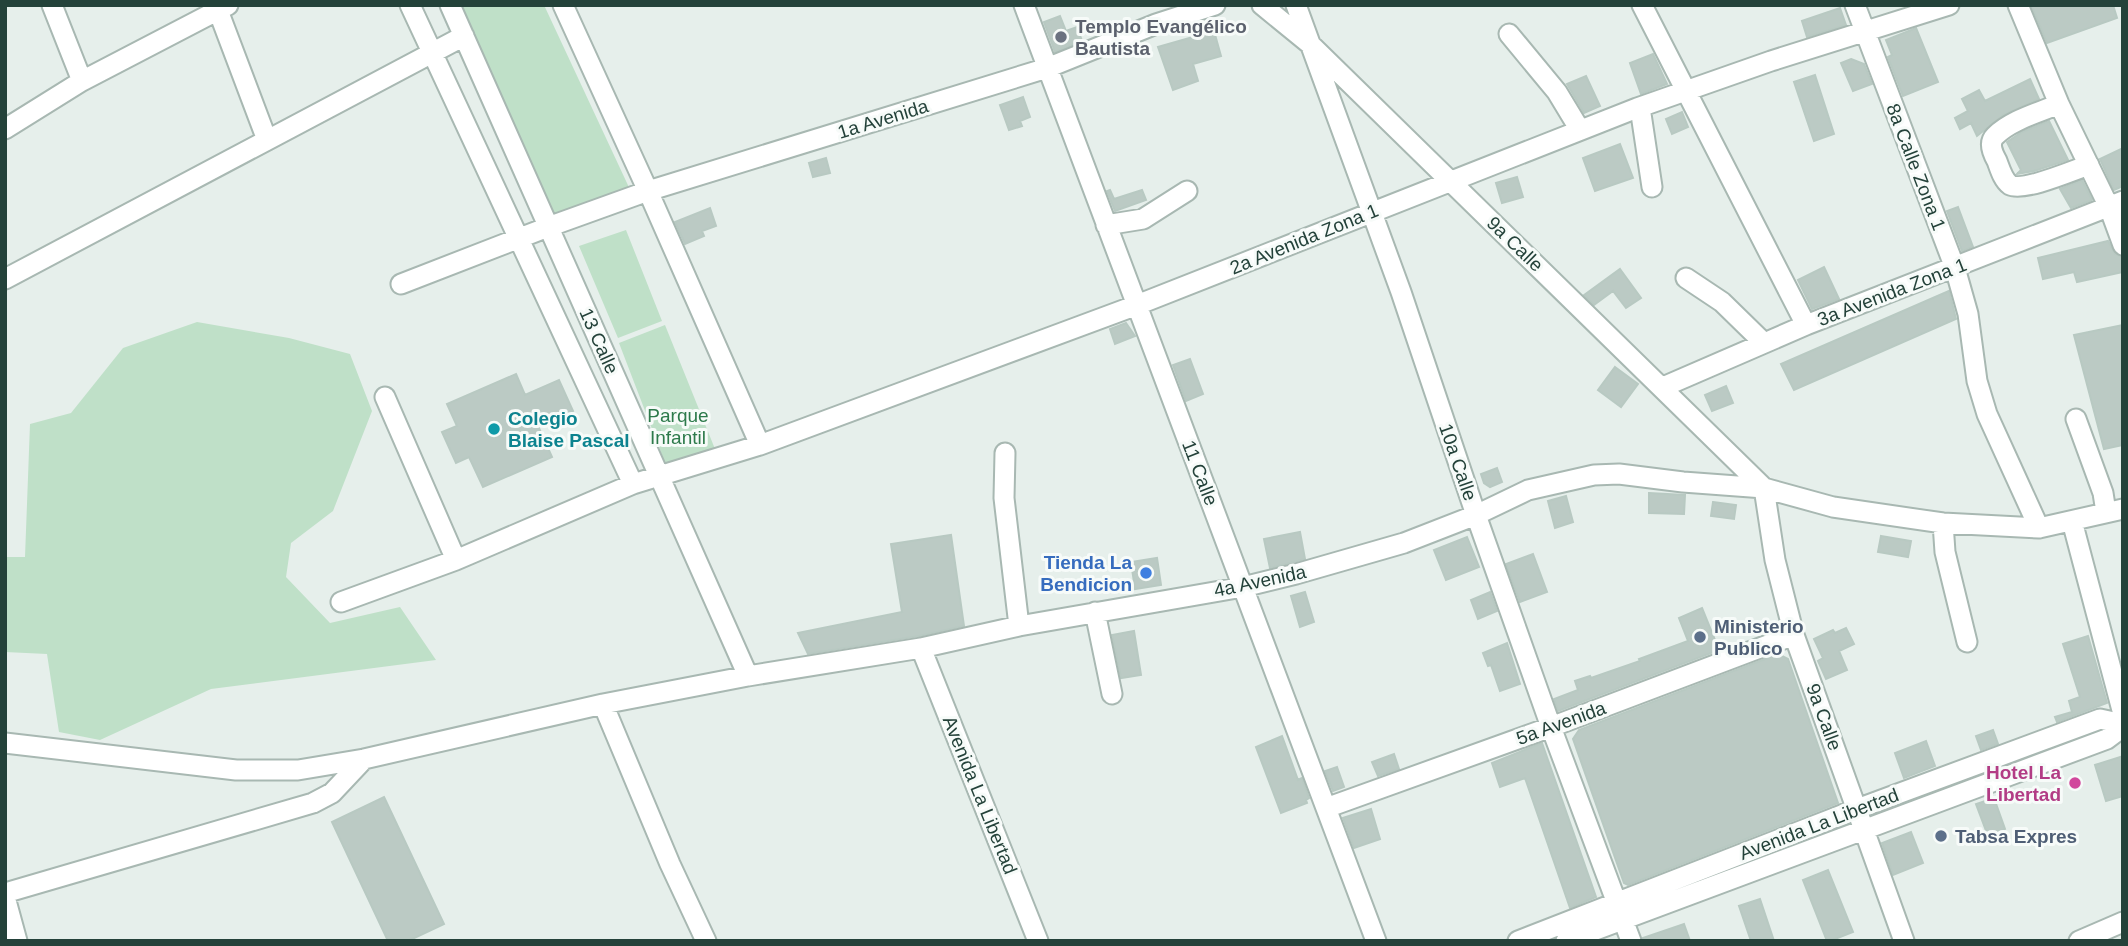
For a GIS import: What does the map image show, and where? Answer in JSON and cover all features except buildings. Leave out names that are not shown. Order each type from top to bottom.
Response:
[{"type":"street","points":[[52,5],[82,81]]},
{"type":"street","name":"13 Calle","points":[[410,5],[633,484]]},
{"type":"street","name":"13 Calle","points":[[450,5],[748,676]]},
{"type":"street","points":[[563,5],[760,445]]},
{"type":"street","name":"11 Calle","points":[[1024,5],[1376,941]]},
{"type":"street","name":"1a Avenida","points":[[401,285],[648,191],[1047,68],[1156,24],[1215,5]]},
{"type":"street","name":"9a Calle","points":[[1262,5],[1311,46],[1764,488],[1775,560],[1794,635],[1904,941]]},
{"type":"street","name":"10a Calle","points":[[1296,5],[1401,292],[1551,727],[1631,941]]},
{"type":"street","points":[[1642,5],[1807,325]]},
{"type":"street","name":"8a Calle Zona 1","points":[[1855,5],[1955,268],[1968,314],[1977,381],[1987,414],[2039,528]]},
{"type":"street","name":"2a Avenida Zona 1","points":[[341,602],[456,561],[633,484],[760,445],[1137,305],[1637,108],[1771,61],[1949,5]]},
{"type":"street","points":[[2018,5],[2059,104],[2089,165],[2116,204],[2123,245]]},
{"type":"street","points":[[5,130],[82,81],[220,7],[267,141]]},
{"type":"street","points":[[1509,34],[1557,92],[1580,130]]},
{"type":"street","points":[[5,279],[464,36]]},
{"type":"street","points":[[2059,104],[2019,121],[1994,137],[1991,143],[1993,153],[2002,175],[2009,184],[2016,186],[2040,182],[2089,165]]},
{"type":"street","points":[[1637,108],[1641,114],[1651,187]]},
{"type":"street","points":[[1106,225],[1143,219],[1187,191]]},
{"type":"street","name":"3a Avenida Zona 1","points":[[1663,387],[1807,325],[2116,204]]},
{"type":"street","points":[[1686,278],[1722,302],[1764,343]]},
{"type":"street","points":[[384,397],[456,561]]},
{"type":"street","points":[[1764,488],[1833,506],[1943,523],[2039,528],[2114,511],[2103,493],[2077,419]]},
{"type":"street","points":[[1004,453],[1004,498],[1019,626]]},
{"type":"street","name":"4a Avenida","points":[[5,743],[236,769],[298,770],[364,759],[603,704],[748,676],[922,648],[1019,626],[1243,587],[1404,543],[1476,515],[1528,490],[1594,475],[1619,474],[1764,488]]},
{"type":"street","points":[[2072,521],[2123,714]]},
{"type":"street","points":[[1943,523],[1945,552],[1967,642]]},
{"type":"street","points":[[1095,612],[1112,694]]},
{"type":"street","name":"5a Avenida","points":[[1326,807],[1551,727],[1794,635]]},
{"type":"street","name":"Avenida La Libertad","points":[[922,648],[1038,941]]},
{"type":"street","points":[[603,704],[670,864],[706,941]]},
{"type":"street","name":"Avenida La Libertad","points":[[1566,941],[1619,911],[1857,809],[2100,719],[2123,725]]},
{"type":"street","name":"Avenida La Libertad","points":[[1518,941],[1619,911],[1864,828],[2107,739],[2123,725]]},
{"type":"street","points":[[18,941],[5,895],[313,803],[332,793],[364,759]]},
{"type":"street","points":[[2080,941],[2123,922]]},
{"type":"green space","points":[[440,5],[544,5],[633,196],[548,235]]},
{"type":"green space","points":[[626,230],[662,321],[618,338],[579,246]]},
{"type":"green space","points":[[197,322],[289,338],[350,354],[372,411],[333,511],[291,543],[286,577],[330,623],[400,607],[436,660],[211,689],[100,740],[59,732],[47,654],[5,652],[5,557],[25,557],[30,424],[71,413],[123,348]]},
{"type":"green space","name":"Parque Infantil","points":[[665,325],[715,449],[667,468],[619,343]]},
{"type":"place","name":"Templo Evangélico Bautista","points":[[1061,37]]},
{"type":"place","name":"Colegio Blaise Pascal","points":[[494,429]]},
{"type":"place","name":"Tienda La Bendicion","points":[[1146,573]]},
{"type":"place","name":"Ministerio Publico","points":[[1700,637]]},
{"type":"place","name":"Hotel La Libertad","points":[[2075,783]]},
{"type":"place","name":"Tabsa Expres","points":[[1941,836]]}]
